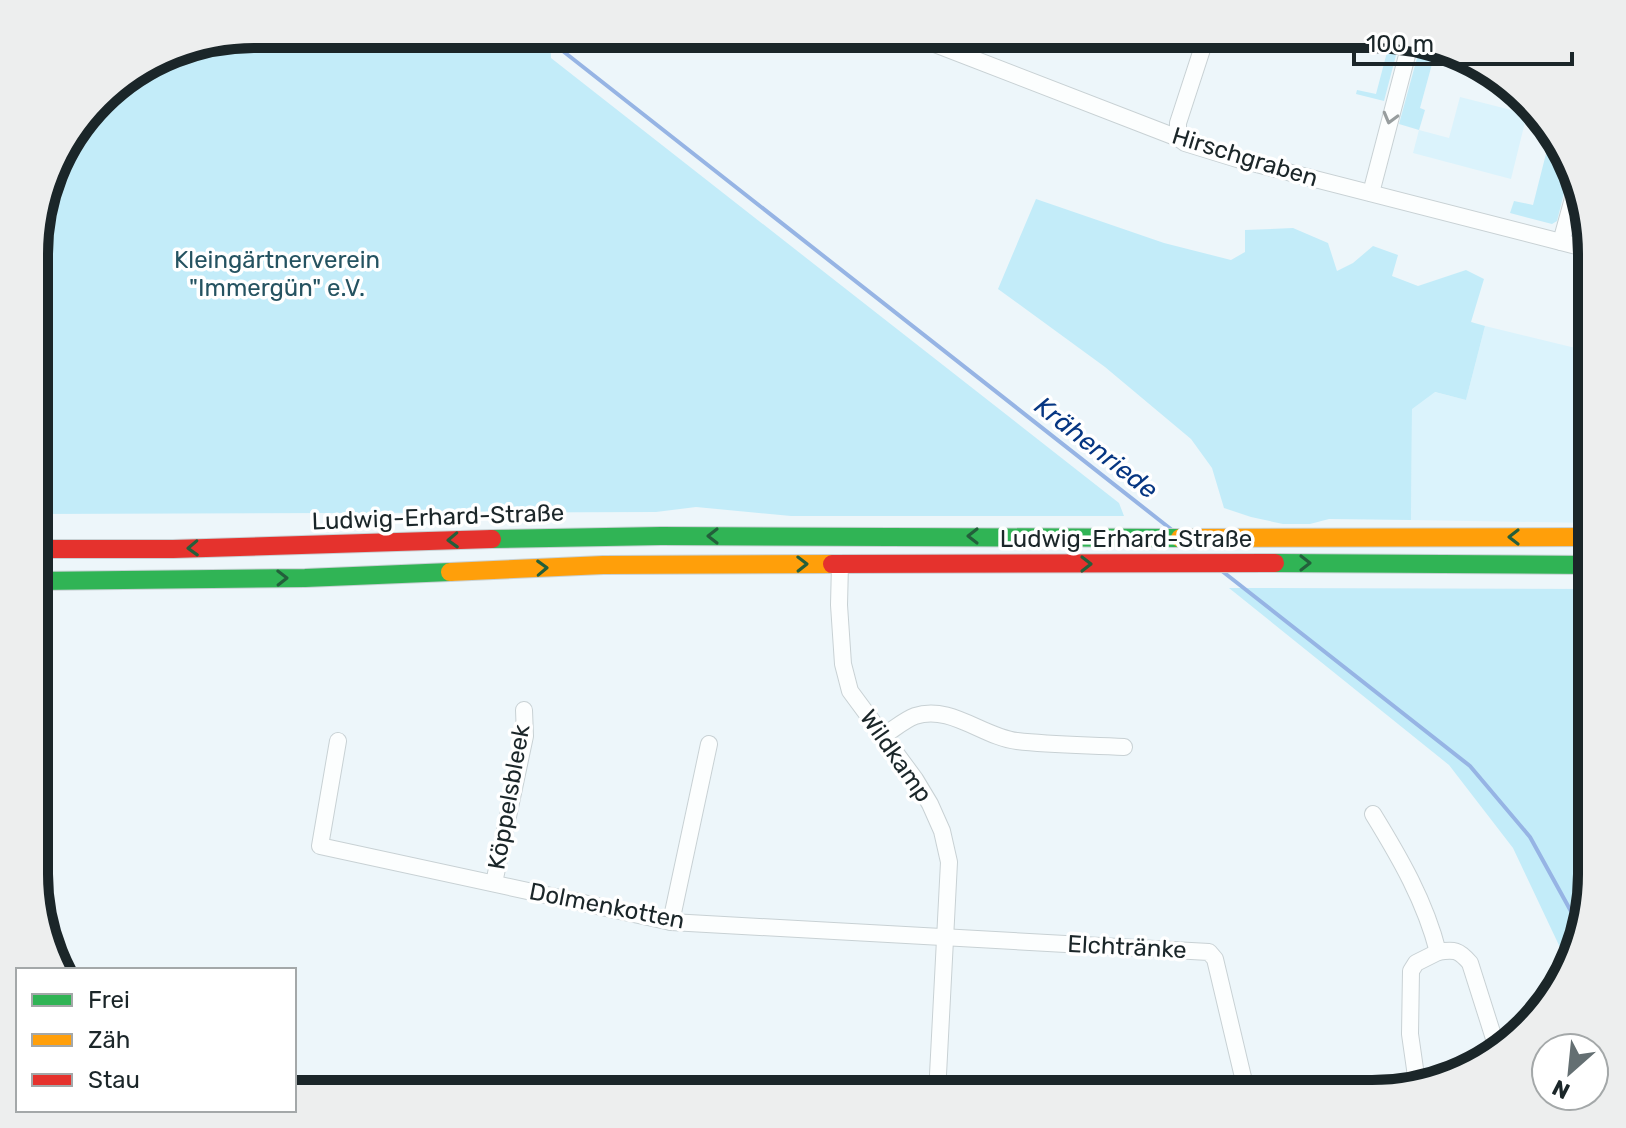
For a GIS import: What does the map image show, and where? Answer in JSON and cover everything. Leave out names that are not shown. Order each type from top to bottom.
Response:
[{"type":"main road","name":"Ludwig-Erhard-Straße","points":[[48,549],[173,549],[500,539],[842,536],[1578,537]]},
{"type":"main road","points":[[840,564],[842,536]]},
{"type":"main road","points":[[1411,536],[1411,563]]},
{"type":"main road","name":"Ludwig-Erhard-Straße","points":[[48,581],[305,578],[603,565],[1578,565]]},
{"type":"street","name":"Hirschgraben","points":[[945,48],[1185,143],[1578,246]]},
{"type":"street","points":[[1178,138],[1178,123],[1202,48]]},
{"type":"street","points":[[1371,193],[1408,52]]},
{"type":"street","points":[[1561,242],[1572,204]]},
{"type":"street","name":"Wildkamp","points":[[840,564],[843,664],[850,691],[930,804],[942,831],[949,862],[938,1080]]},
{"type":"street","name":"Köppelsbleek","points":[[494,883],[525,736],[524,710]]},
{"type":"street","points":[[883,736],[914,716],[928,714],[947,715],[1014,741],[1124,747]]},
{"type":"street","name":"Dolmenkotten","points":[[338,741],[320,846],[671,922],[945,936]]},
{"type":"street","points":[[671,922],[709,744]]},
{"type":"street","points":[[1373,814],[1404,865],[1425,912],[1438,952]]},
{"type":"street","name":"Elchtränke","points":[[945,936],[1209,952],[1215,959],[1244,1080]]},
{"type":"street","points":[[1416,1075],[1410,1034],[1411,971],[1416,963],[1438,952],[1452,950],[1470,963],[1494,1039]]},
{"type":"shaded area","points":[[1460,97],[1522,113],[1526,117],[1511,179],[1413,153],[1419,130],[1449,138]]},
{"type":"shaded area","points":[[1485,326],[1578,349],[1578,523],[1411,520],[1412,408],[1434,392],[1466,400]]},
{"type":"green space","name":"Kleingärtnerverein \"Immergün\" e.V.","points":[[254,48],[551,48],[551,58],[1119,503],[1124,516],[791,516],[696,507],[656,512],[48,514],[50,227],[59,188],[76,151],[99,118],[118,99],[163,69],[201,55]]},
{"type":"green space","points":[[1388,48],[1397,50],[1384,101],[1356,94],[1357,90],[1376,94]]},
{"type":"green space","points":[[1418,54],[1434,58],[1420,108],[1425,110],[1419,130],[1399,124]]},
{"type":"green space","points":[[1548,148],[1566,185],[1557,221],[1552,224],[1510,213],[1514,201],[1533,205]]},
{"type":"green space","points":[[1036,199],[1164,243],[1231,260],[1245,252],[1245,230],[1293,228],[1328,243],[1337,271],[1353,263],[1373,246],[1398,255],[1392,276],[1418,286],[1466,270],[1484,279],[1471,322],[1485,326],[1466,400],[1435,392],[1412,409],[1411,520],[1329,519],[1310,524],[1283,524],[1224,508],[1212,468],[1191,439],[1105,367],[998,289]]},
{"type":"green space","points":[[1229,588],[1578,589],[1578,887],[1574,914],[1562,952],[1513,848],[1449,765]]},
{"type":"waterway","name":"Krähenriede","points":[[559,48],[1172,530]]},
{"type":"waterway","name":"Krähenriede","points":[[1222,571],[1470,766],[1530,837],[1574,916]]},
{"type":"traffic: fast","points":[[492,539],[661,536],[1180,538]]},
{"type":"traffic: fast","points":[[1275,563],[1578,565]]},
{"type":"traffic: fast","points":[[48,581],[305,578],[450,572]]},
{"type":"traffic: slow","points":[[1180,538],[1578,537]]},
{"type":"traffic: slow","points":[[450,572],[603,565],[832,564]]},
{"type":"traffic: jam","points":[[48,549],[173,549],[492,539]]},
{"type":"traffic: jam","points":[[832,564],[1275,563]]}]
